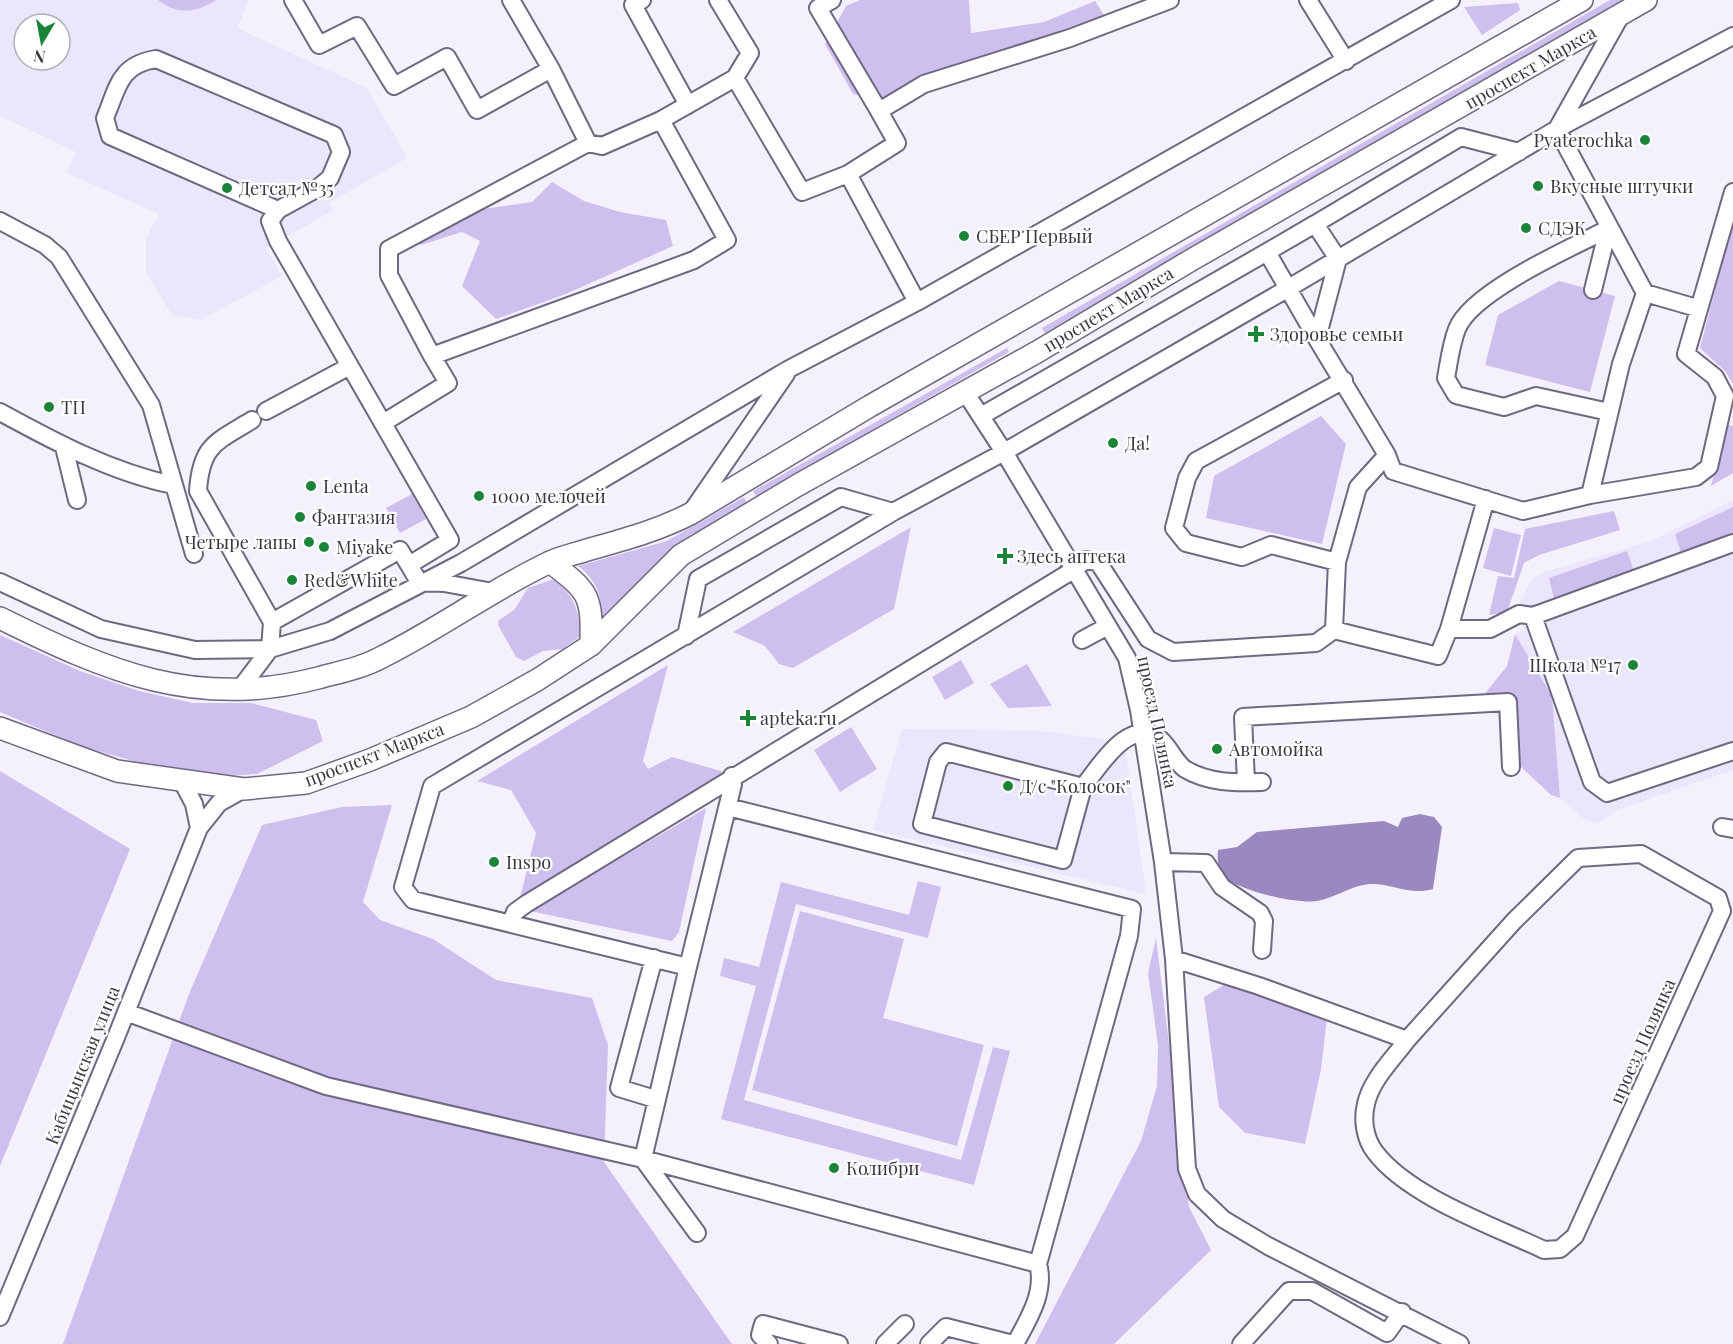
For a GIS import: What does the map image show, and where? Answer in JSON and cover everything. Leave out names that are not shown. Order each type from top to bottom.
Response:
[{"type":"main road","name":"проспект Маркса","points":[[0,618],[64,650],[148,681],[198,690],[239,690],[289,686],[360,667],[438,627],[493,592],[550,562],[665,527],[690,514],[835,426],[1582,0]]},
{"type":"main road","name":"проспект Маркса","points":[[0,728],[117,771],[183,783],[244,789],[306,783],[370,760],[471,717],[537,680],[591,645],[681,555],[833,465],[1037,352],[1317,188],[1646,0]]},
{"type":"main road","points":[[1302,160],[1317,188]]},
{"type":"main road","points":[[1018,323],[1037,352]]},
{"type":"main road","points":[[550,562],[578,583],[592,608],[591,645]]},
{"type":"street","points":[[293,0],[319,45],[357,26],[394,86],[447,57],[477,110],[551,69]]},
{"type":"street","points":[[511,0],[551,69],[588,143]]},
{"type":"street","points":[[642,0],[633,5],[688,105]]},
{"type":"street","points":[[383,423],[448,383],[389,275],[389,249],[588,143],[602,146],[661,120],[735,78],[750,53],[718,0]]},
{"type":"street","points":[[735,78],[802,192],[848,174],[897,143],[818,8],[832,0]]},
{"type":"street","points":[[879,111],[924,84],[1070,38],[1170,0]]},
{"type":"street","points":[[1308,0],[1346,61]]},
{"type":"street","points":[[0,582],[101,629],[195,650],[270,649],[330,632],[419,582],[461,563],[789,369],[917,302],[1346,61],[1450,0]]},
{"type":"street","points":[[1557,129],[1621,15]]},
{"type":"street","points":[[688,967],[520,928],[511,923],[413,900],[403,887],[432,786],[893,512],[1004,452],[1287,289],[1557,129],[1733,36]]},
{"type":"street","points":[[278,210],[110,136],[105,118],[125,71],[140,62],[156,59],[334,135],[341,152],[330,178],[278,210],[270,221],[279,241],[450,540],[408,565]]},
{"type":"street","points":[[432,356],[674,268],[694,260],[727,240],[661,120]]},
{"type":"street","points":[[1557,129],[1608,229],[1645,293],[1697,308]]},
{"type":"street","points":[[981,416],[1267,252],[1461,137],[1519,152]]},
{"type":"street","points":[[848,174],[917,302]]},
{"type":"street","points":[[1267,252],[1317,339],[1344,380],[1387,455],[1393,471],[1523,511],[1590,495],[1696,477],[1709,467],[1725,396],[1714,377],[1686,354],[1697,308],[1733,192]]},
{"type":"street","points":[[0,221],[45,244],[58,257],[151,405],[172,485],[194,554]]},
{"type":"street","points":[[1315,224],[1338,259],[1317,339]]},
{"type":"street","points":[[1593,290],[1608,229]]},
{"type":"street","points":[[1608,229],[1542,262],[1471,307],[1457,328],[1446,378],[1456,395],[1504,408],[1536,396],[1609,412]]},
{"type":"street","points":[[1590,495],[1621,364],[1645,293]]},
{"type":"street","points":[[266,411],[350,366]]},
{"type":"street","points":[[690,514],[789,369]]},
{"type":"street","points":[[1337,562],[1271,545],[1242,557],[1186,543],[1173,528],[1187,478],[1196,461],[1344,380]]},
{"type":"street","name":"проезд Полянка","points":[[965,392],[1004,452],[1127,658],[1163,862],[1174,959],[1187,1169],[1197,1194],[1223,1219],[1268,1246],[1460,1344]]},
{"type":"street","points":[[0,412],[64,447],[136,477],[172,485]]},
{"type":"street","points":[[239,690],[270,649],[272,622],[198,491],[200,468],[211,446],[252,420]]},
{"type":"street","points":[[64,447],[77,500]]},
{"type":"street","points":[[1334,630],[1337,562],[1358,487],[1387,455]]},
{"type":"street","points":[[686,636],[698,579],[841,496],[893,512]]},
{"type":"street","points":[[1334,630],[1438,657],[1449,629],[1486,499]]},
{"type":"street","points":[[1449,629],[1490,629],[1519,614],[1533,616],[1733,543]]},
{"type":"street","points":[[272,622],[400,550],[419,582]]},
{"type":"street","points":[[511,923],[515,912],[526,904],[732,776],[1075,569],[1085,560],[1098,562],[1148,639],[1173,652],[1316,643],[1334,630]]},
{"type":"street","points":[[419,582],[444,583],[493,592]]},
{"type":"street","points":[[1533,616],[1592,782],[1607,793],[1733,751]]},
{"type":"street","points":[[1082,640],[1108,626]]},
{"type":"street","points":[[1083,787],[946,752],[938,762],[922,825],[1063,860],[1083,787],[1116,747],[1130,735],[1142,733],[1160,740],[1183,768],[1210,780],[1254,782],[1243,717],[1508,702],[1511,767]]},
{"type":"street","points":[[697,1233],[643,1159],[655,1099],[728,807],[732,776]]},
{"type":"street","points":[[183,783],[194,804],[199,828]]},
{"type":"street","name":"Кабицынская улица","points":[[0,1317],[199,828],[219,803],[244,789]]},
{"type":"street","points":[[728,807],[1132,909],[1129,936],[1038,1264],[1042,1277],[1032,1314],[1014,1344],[946,1328],[928,1344]]},
{"type":"street","name":"проезд Полянка","points":[[1641,854],[1718,898],[1722,911],[1706,949],[1575,1236],[1560,1250],[1544,1250],[1421,1191],[1399,1176],[1374,1152],[1366,1134],[1366,1102],[1373,1085],[1407,1040],[1514,921],[1578,858],[1641,854]]},
{"type":"street","points":[[1163,862],[1206,863],[1222,887],[1260,913],[1264,921],[1262,950]]},
{"type":"street","points":[[654,958],[618,1088],[655,1099]]},
{"type":"street","points":[[1174,959],[1259,986],[1407,1040]]},
{"type":"street","points":[[126,1012],[326,1086],[643,1159],[1038,1264]]},
{"type":"street","points":[[1241,1344],[1289,1291],[1312,1291],[1387,1334],[1401,1312]]},
{"type":"street","points":[[769,1344],[760,1335],[763,1324],[839,1344]]},
{"type":"street","points":[[885,1344],[905,1324]]},
{"type":"shaded area","name":"Детсад №35","points":[[0,0],[249,0],[237,28],[367,88],[407,158],[329,203],[334,210],[266,248],[282,276],[201,320],[172,315],[146,273],[146,239],[159,214],[66,173],[76,152],[0,116]]},
{"type":"shaded area","points":[[158,0],[216,0],[194,10],[179,10]]},
{"type":"shaded area","points":[[860,0],[969,0],[971,33],[1044,22],[1095,1],[1104,15],[965,65],[884,101],[853,94],[825,44],[846,6]]},
{"type":"shaded area","points":[[1610,0],[1628,0],[1047,337],[1042,328]]},
{"type":"shaded area","points":[[1518,3],[1520,10],[1482,35],[1464,7]]},
{"type":"shaded area","points":[[552,182],[584,201],[620,212],[666,220],[673,246],[566,294],[496,319],[462,286],[480,241],[462,232],[421,245],[412,226],[490,208],[532,202]]},
{"type":"shaded area","points":[[1733,221],[1733,384],[1725,371],[1700,348]]},
{"type":"shaded area","points":[[1559,281],[1615,296],[1590,392],[1485,365],[1498,315]]},
{"type":"shaded area","points":[[1007,348],[1009,352],[756,496],[753,491]]},
{"type":"shaded area","points":[[1321,416],[1346,444],[1322,544],[1206,518],[1214,476]]},
{"type":"shaded area","points":[[1727,425],[1733,426],[1733,473],[1711,486]]},
{"type":"shaded area","points":[[412,494],[426,519],[400,533],[386,508]]},
{"type":"shaded area","points":[[744,497],[746,502],[671,549],[602,617],[597,588],[578,566],[667,541]]},
{"type":"shaded area","name":"Школа №17","points":[[1733,500],[1733,770],[1617,810],[1597,824],[1585,820],[1560,798],[1552,696],[1515,634],[1524,630],[1519,614],[1520,602],[1532,579],[1547,571],[1652,541]]},
{"type":"shaded area","points":[[1733,507],[1733,538],[1682,556],[1675,534]]},
{"type":"shaded area","points":[[1614,511],[1620,530],[1539,555],[1524,563],[1507,612],[1489,615],[1498,576],[1514,578],[1525,529]]},
{"type":"shaded area","points":[[911,527],[894,609],[793,668],[779,664],[765,646],[733,632]]},
{"type":"shaded area","points":[[1494,528],[1521,535],[1511,576],[1483,568]]},
{"type":"shaded area","points":[[1627,551],[1636,576],[1555,603],[1549,578]]},
{"type":"shaded area","points":[[554,579],[567,592],[575,605],[579,619],[579,637],[563,649],[543,651],[524,661],[516,657],[498,625],[499,620],[514,610],[528,588]]},
{"type":"shaded area","points":[[1515,634],[1552,696],[1560,798],[1551,795],[1519,765],[1516,708],[1483,696],[1507,666]]},
{"type":"shaded area","points":[[0,635],[80,671],[139,691],[193,703],[251,703],[316,720],[323,741],[257,774],[229,776],[148,765],[83,747],[0,712]]},
{"type":"shaded area","points":[[961,660],[974,683],[945,700],[932,677]]},
{"type":"shaded area","points":[[1027,664],[1052,706],[1008,708],[990,684]]},
{"type":"shaded area","points":[[668,665],[643,761],[648,769],[672,757],[724,772],[520,898],[536,833],[511,790],[477,781]]},
{"type":"shaded area","points":[[851,727],[877,769],[840,792],[814,750]]},
{"type":"shaded area","name":"Д/с \"Колосок\"","points":[[902,729],[1030,730],[1104,739],[1126,753],[1146,894],[873,830]]},
{"type":"shaded area","points":[[0,771],[130,849],[0,1166]]},
{"type":"shaded area","points":[[392,805],[363,902],[380,920],[433,939],[496,980],[592,998],[608,1045],[604,1162],[732,1344],[63,1344],[189,994],[262,825],[342,807]]},
{"type":"shaded area","points":[[706,808],[679,932],[672,941],[530,911]]},
{"type":"shaded area","points":[[1420,814],[1434,817],[1442,827],[1433,889],[1417,891],[1369,884],[1317,901],[1296,900],[1242,887],[1231,882],[1219,868],[1218,850],[1237,847],[1257,832],[1384,821],[1398,827],[1402,818]]},
{"type":"shaded area","points":[[918,881],[941,887],[928,938],[796,904],[744,1100],[961,1160],[993,1047],[1010,1051],[974,1185],[721,1119],[756,986],[720,976],[724,958],[759,967],[781,882],[909,915]]},
{"type":"shaded area","points":[[800,911],[904,939],[883,1018],[984,1045],[957,1146],[752,1090]]},
{"type":"shaded area","points":[[1156,938],[1189,1207],[1211,1250],[1114,1344],[1035,1344],[1141,1141],[1157,1086],[1158,1045],[1148,973]]},
{"type":"shaded area","points":[[1227,983],[1327,1018],[1321,1069],[1305,1144],[1245,1133],[1219,1107],[1204,997]]},
{"type":"place","name":"Pyaterochka","points":[[1645,140]]},
{"type":"place","name":"Вкусные штучки","points":[[1538,186]]},
{"type":"place","name":"Детсад №35","points":[[227,188]]},
{"type":"place","name":"СДЭК","points":[[1526,228]]},
{"type":"place","name":"СБЕР Первый","points":[[964,236]]},
{"type":"place","name":"Здоровье семьи","points":[[1256,334]]},
{"type":"place","name":"ТП","points":[[49,407]]},
{"type":"place","name":"Да!","points":[[1113,443]]},
{"type":"place","name":"Lenta","points":[[311,486]]},
{"type":"place","name":"1000 мелочей","points":[[479,496]]},
{"type":"place","name":"Фантазия","points":[[300,517]]},
{"type":"place","name":"Четыре лапы","points":[[309,542]]},
{"type":"place","name":"Miyake","points":[[324,547]]},
{"type":"place","name":"Здесь аптека","points":[[1005,556]]},
{"type":"place","name":"Red&White","points":[[292,580]]},
{"type":"place","name":"Школа №17","points":[[1633,665]]},
{"type":"place","name":"apteka.ru","points":[[748,718]]},
{"type":"place","name":"Автомойка","points":[[1217,749]]},
{"type":"place","name":"Д/с \"Колосок\"","points":[[1008,786]]},
{"type":"place","name":"Inspo","points":[[494,862]]},
{"type":"place","name":"Колибри","points":[[834,1168]]}]
